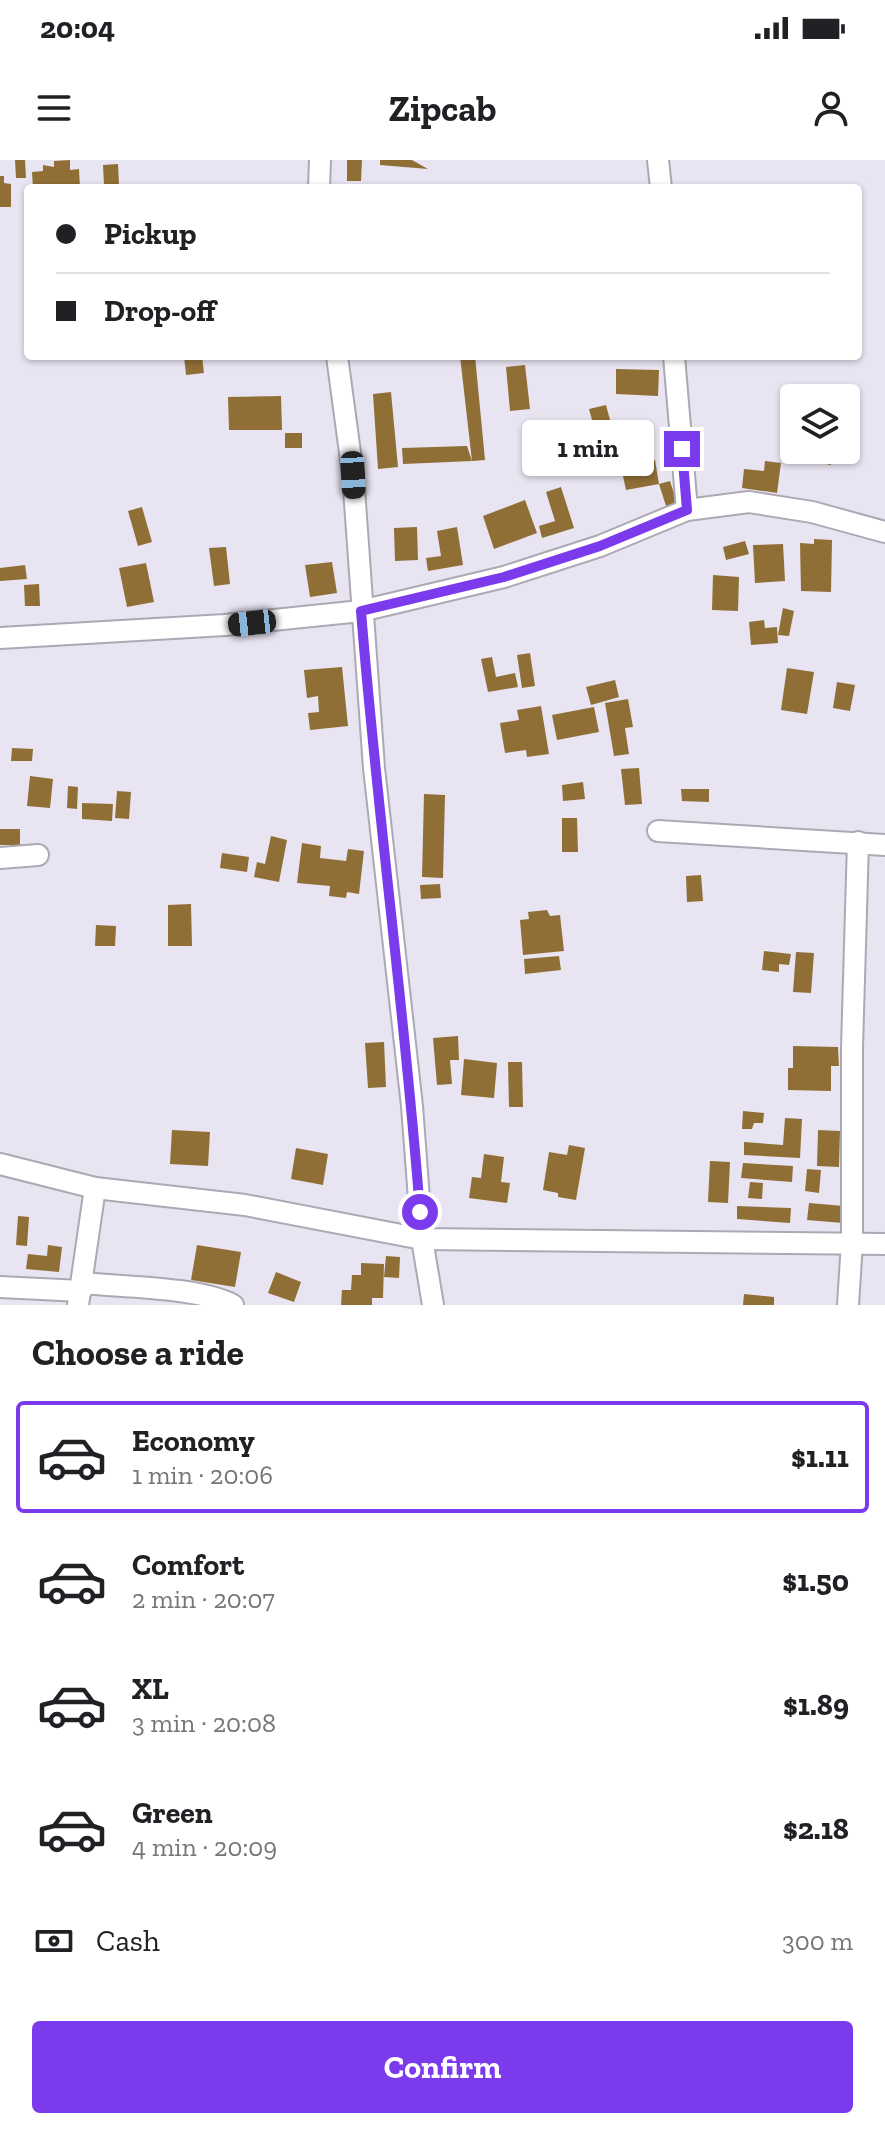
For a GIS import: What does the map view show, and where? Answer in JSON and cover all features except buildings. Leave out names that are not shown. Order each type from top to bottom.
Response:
[{"type":"street","points":[[319,184],[320,160]]},
{"type":"street","points":[[658,160],[661,184]]},
{"type":"street","points":[[338,360],[353,475],[374,768],[412,1106],[422,1239],[433,1305]]},
{"type":"street","points":[[674,360],[687,510]]},
{"type":"street","points":[[0,638],[225,625],[361,611],[504,577],[600,546],[687,510],[749,502],[812,512],[885,532]]},
{"type":"street","points":[[658,831],[885,845]]},
{"type":"street","points":[[848,1305],[852,1242],[852,1048],[858,842]]},
{"type":"street","points":[[0,858],[38,855]]},
{"type":"street","points":[[0,1164],[95,1188],[245,1205],[422,1239],[885,1244]]},
{"type":"street","points":[[80,1293],[95,1188]]},
{"type":"street","points":[[0,1287],[80,1293],[183,1293],[223,1300],[233,1305]]},
{"type":"route","points":[[420,1212],[412,1106],[374,768],[361,611],[504,577],[600,546],[687,510],[682,449]]}]
